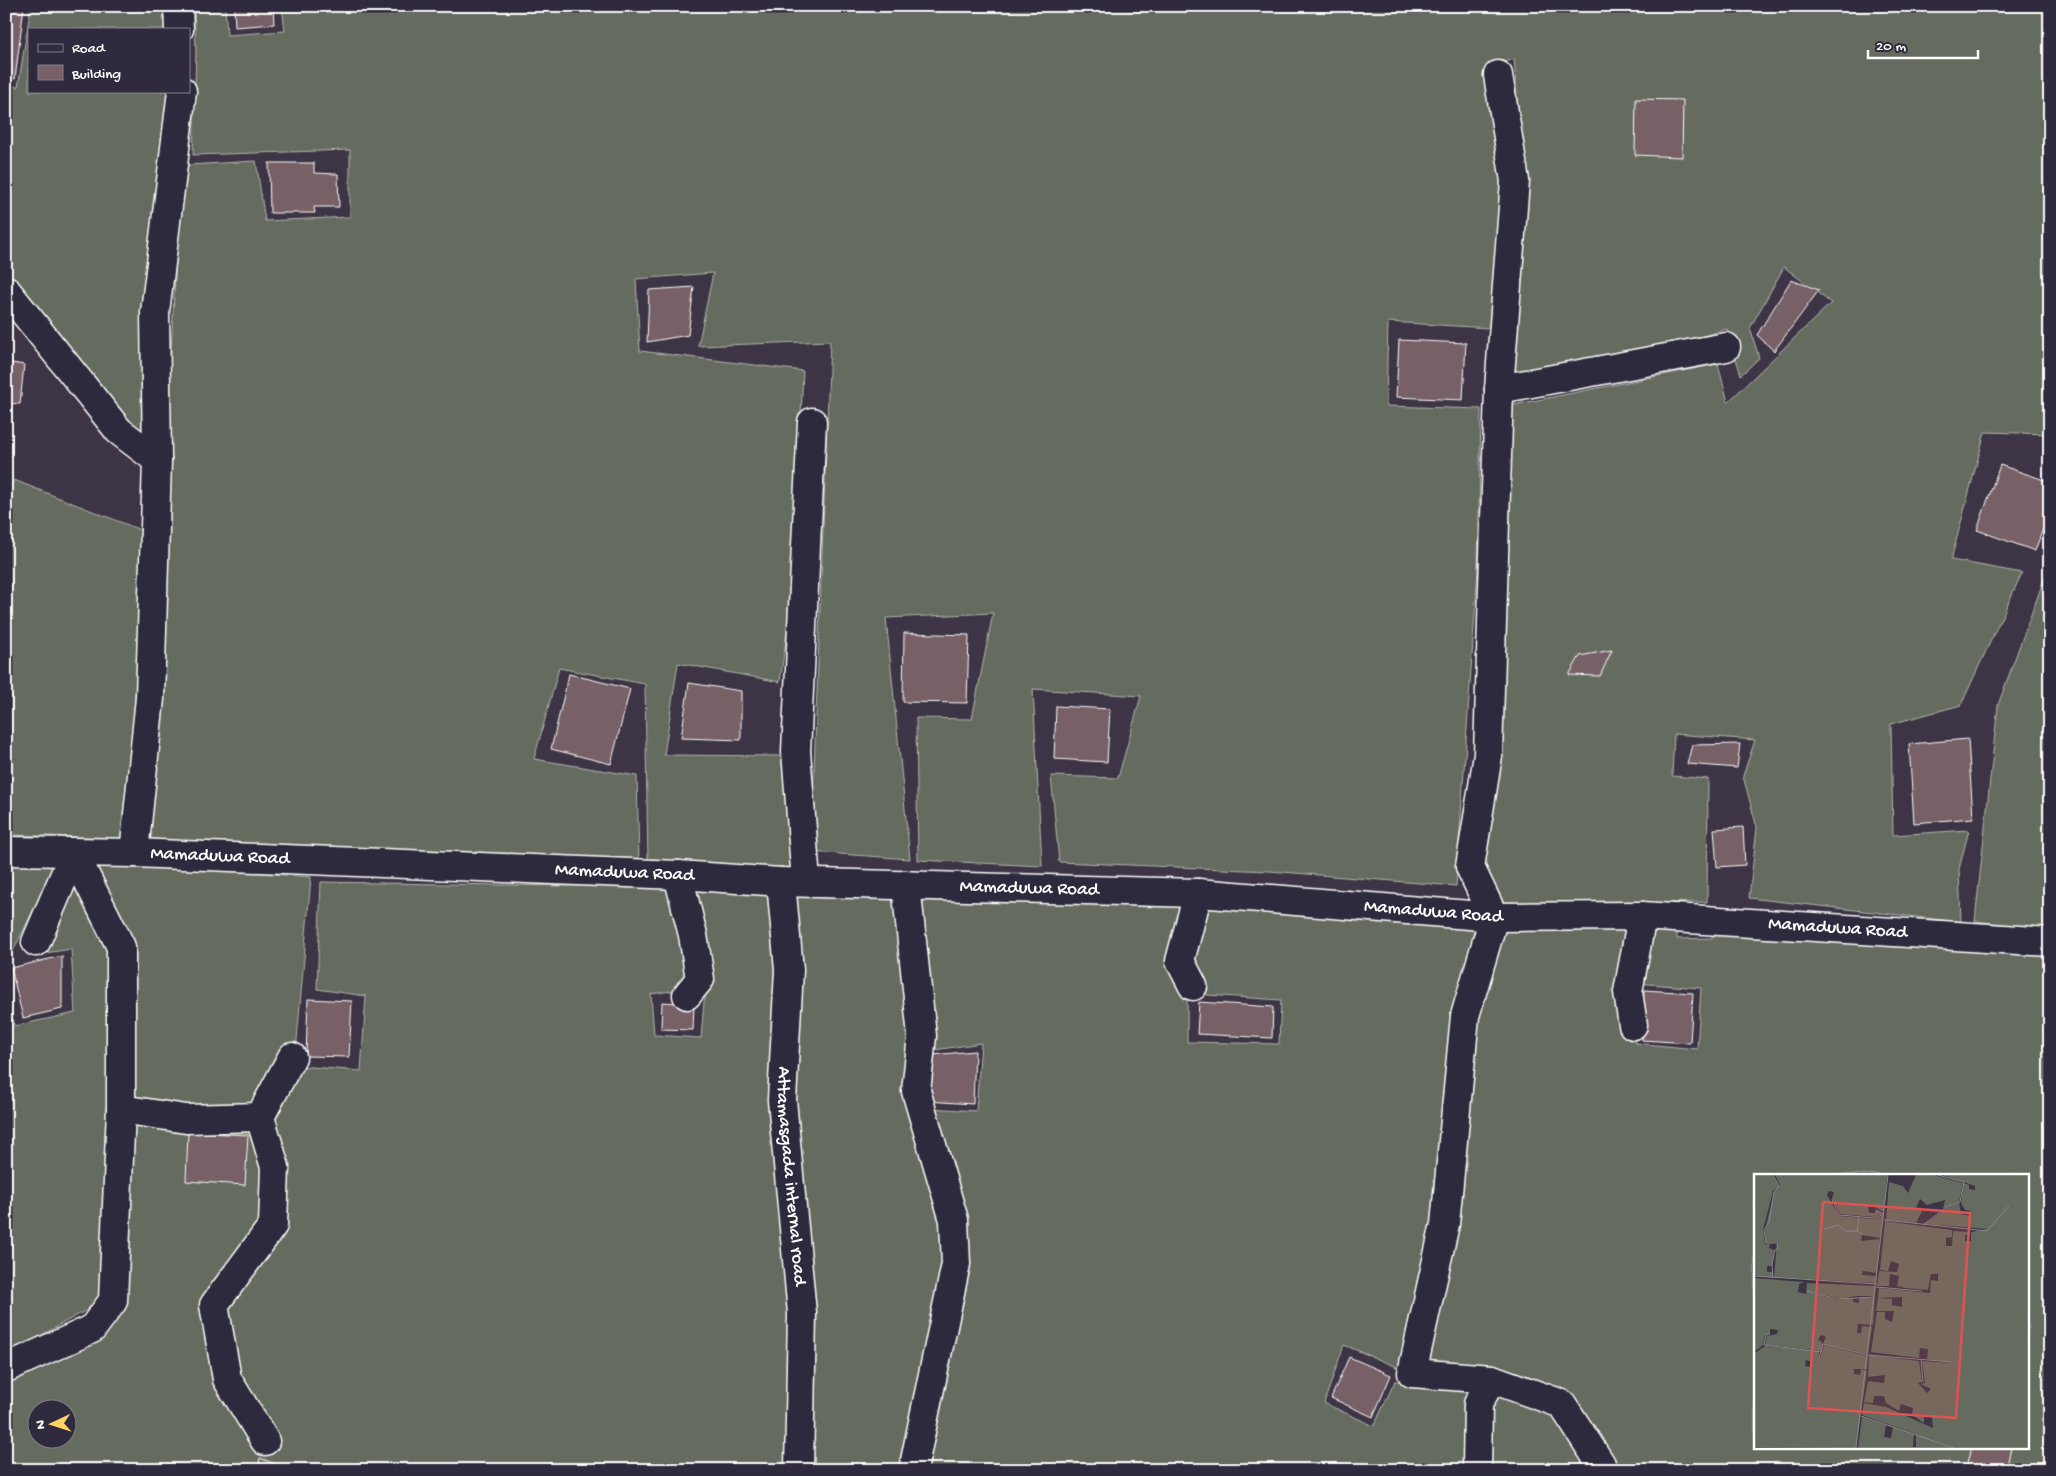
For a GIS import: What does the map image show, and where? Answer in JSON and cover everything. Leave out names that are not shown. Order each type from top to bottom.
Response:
[{"type":"street","points":[[178,6],[179,28]]},
{"type":"street","points":[[1498,75],[1515,181],[1499,389],[1488,755],[1470,867],[1494,917],[1465,1016],[1445,1224],[1412,1373],[1492,1379],[1562,1404],[1601,1464]]},
{"type":"street","points":[[134,853],[150,698],[156,460],[155,312],[182,92]]},
{"type":"street","points":[[6,290],[119,431],[156,460]]},
{"type":"street","points":[[1499,389],[1726,347]]},
{"type":"street","name":"Attamasgada internal road","points":[[799,1470],[802,1313],[782,1100],[812,422]]},
{"type":"street","name":"Mamaduwa Road","points":[[6,852],[134,853],[678,875],[793,882],[1198,893],[1494,917],[1642,916],[2050,942]]},
{"type":"street","points":[[36,942],[74,853]]},
{"type":"street","points":[[6,1368],[92,1329],[113,1301],[121,1109],[121,947],[74,853]]},
{"type":"street","points":[[678,875],[694,935],[700,979],[687,995]]},
{"type":"street","points":[[906,885],[922,1036],[916,1090],[954,1220],[956,1264],[913,1470]]},
{"type":"street","points":[[1193,986],[1180,961],[1198,893]]},
{"type":"street","points":[[1634,1025],[1628,992],[1642,916]]},
{"type":"street","points":[[265,1441],[227,1379],[214,1305],[273,1224],[276,1167],[260,1117],[292,1057]]},
{"type":"street","points":[[121,1109],[186,1119],[260,1117]]},
{"type":"street","points":[[1477,1470],[1478,1404],[1492,1379]]},
{"type":"green space","points":[[31,6],[173,6],[173,28],[28,28],[28,92],[173,92],[147,443],[6,277],[6,84],[18,87]]},
{"type":"green space","points":[[194,6],[225,6],[227,35],[285,31],[282,6],[2050,6],[2050,434],[1985,432],[1951,560],[2022,573],[1961,705],[1891,724],[1893,835],[1969,830],[1959,869],[1961,922],[1749,898],[1757,828],[1743,776],[1755,740],[1674,734],[1672,776],[1708,779],[1707,902],[1494,905],[1478,863],[1502,625],[1513,405],[1718,364],[1728,402],[1831,303],[1784,267],[1750,328],[1759,358],[1741,375],[1727,329],[1668,346],[1514,379],[1511,299],[1524,180],[1514,59],[1485,69],[1506,177],[1489,328],[1388,322],[1386,406],[1481,409],[1478,569],[1456,886],[1269,871],[1059,862],[1051,776],[1118,778],[1141,696],[1033,689],[1042,866],[918,860],[916,718],[972,719],[993,613],[886,618],[910,859],[811,852],[830,341],[698,346],[713,273],[636,279],[640,351],[803,371],[793,589],[780,682],[678,663],[664,755],[785,756],[796,875],[648,863],[645,684],[559,668],[534,759],[637,776],[639,862],[145,844],[177,238],[188,165],[256,161],[265,221],[350,217],[350,150],[193,155],[196,51]]},
{"type":"green space","points":[[14,480],[143,531],[128,838],[6,835],[6,498]]},
{"type":"green space","points":[[2050,563],[2050,929],[1975,921],[1998,705]]},
{"type":"green space","points":[[87,859],[311,877],[297,1040],[298,1066],[361,1071],[366,996],[317,989],[321,882],[564,886],[672,884],[691,978],[678,990],[651,994],[654,1035],[701,1038],[704,1002],[709,982],[694,881],[770,887],[779,972],[777,1200],[794,1316],[790,1470],[6,1470],[6,1383],[98,1340],[131,945]]},
{"type":"green space","points":[[57,863],[9,959],[6,963],[6,866]]},
{"type":"green space","points":[[74,871],[113,946],[108,1298],[6,1355],[6,986],[14,1026],[75,1013],[71,949],[39,954]]},
{"type":"green space","points":[[910,886],[1188,892],[1187,1042],[1279,1044],[1281,1000],[1207,995],[1191,962],[1204,893],[1482,916],[1435,1232],[1409,1372],[1344,1345],[1324,1403],[1374,1426],[1395,1381],[1482,1382],[1471,1470],[924,1470],[934,1436],[964,1263],[930,1108],[976,1111],[981,1043],[928,1051]]},
{"type":"green space","points":[[793,889],[895,889],[948,1220],[949,1266],[910,1470],[812,1470],[795,1192]]},
{"type":"green space","points":[[1646,915],[1678,915],[1677,939],[1712,938],[1712,918],[2050,950],[2050,1470],[1606,1470],[1567,1398],[1419,1366],[1466,1071],[1496,918],[1632,917],[1635,1043],[1697,1049],[1701,988],[1635,983]]},
{"type":"green space","points":[[1499,1388],[1556,1409],[1594,1470],[1484,1470],[1484,1406]]},
{"type":"building","points":[[6,6],[24,6],[15,79],[6,76]]},
{"type":"building","points":[[234,6],[273,6],[274,24],[235,27]]},
{"type":"building","points":[[1636,99],[1683,100],[1682,157],[1635,155]]},
{"type":"building","points":[[269,163],[314,163],[314,173],[338,174],[339,207],[314,207],[315,213],[270,213]]},
{"type":"building","points":[[1791,280],[1819,290],[1774,351],[1757,335]]},
{"type":"building","points":[[694,287],[688,335],[647,342],[649,290]]},
{"type":"building","points":[[1399,340],[1466,343],[1463,400],[1396,397]]},
{"type":"building","points":[[6,362],[24,365],[20,404],[6,403]]},
{"type":"building","points":[[2000,465],[2050,482],[2050,509],[2035,551],[1977,530]]},
{"type":"building","points":[[904,633],[969,635],[967,703],[903,702]]},
{"type":"building","points":[[1612,650],[1600,676],[1569,675],[1580,656]]},
{"type":"building","points":[[569,674],[630,689],[611,764],[551,749]]},
{"type":"building","points":[[689,683],[741,691],[741,740],[681,738]]},
{"type":"building","points":[[1056,706],[1110,709],[1107,762],[1054,759]]},
{"type":"building","points":[[1968,739],[1973,818],[1914,823],[1909,744]]},
{"type":"building","points":[[1740,744],[1737,768],[1687,764],[1692,745]]},
{"type":"building","points":[[1743,827],[1745,865],[1717,867],[1714,829]]},
{"type":"building","points":[[62,956],[62,1009],[23,1018],[11,968]]},
{"type":"building","points":[[1644,990],[1693,993],[1690,1043],[1642,1040]]},
{"type":"building","points":[[308,999],[352,1001],[349,1057],[306,1056]]},
{"type":"building","points":[[662,1002],[694,1004],[693,1030],[661,1029]]},
{"type":"building","points":[[1199,1002],[1273,1007],[1272,1038],[1197,1034]]},
{"type":"building","points":[[975,1051],[973,1104],[926,1101],[921,1056]]},
{"type":"building","points":[[188,1132],[248,1135],[245,1185],[186,1181]]},
{"type":"building","points":[[1349,1357],[1391,1375],[1373,1417],[1331,1398]]},
{"type":"building","points":[[1972,1448],[2011,1448],[2006,1470],[1966,1470]]},
{"type":"building","points":[[260,1458],[290,1470],[258,1470]]}]
